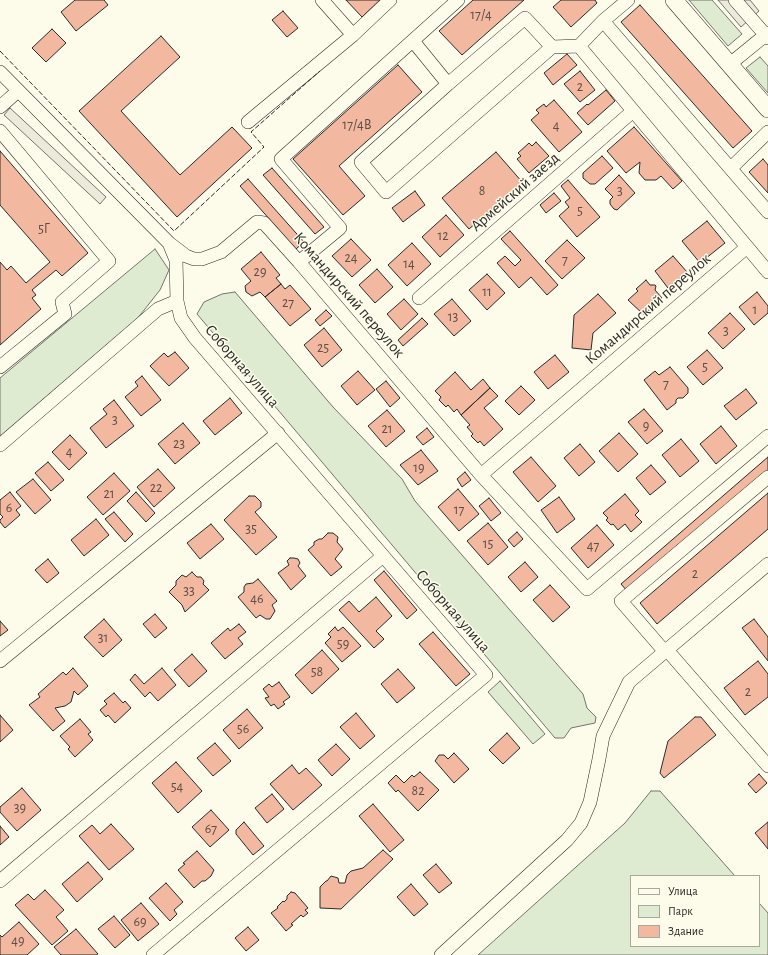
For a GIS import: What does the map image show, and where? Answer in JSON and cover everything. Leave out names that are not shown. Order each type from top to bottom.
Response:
[{"type":"main road","points":[[674,0],[768,109]]},
{"type":"street","points":[[322,0],[353,35]]},
{"type":"street","points":[[248,122],[353,35],[390,0]]},
{"type":"street","points":[[299,262],[340,228],[281,159],[458,0]]},
{"type":"street","points":[[552,47],[525,18],[448,84],[361,162],[386,192],[552,47],[579,46],[603,21],[628,0]]},
{"type":"street","points":[[730,64],[767,35],[736,0]]},
{"type":"street","points":[[603,21],[768,212]]},
{"type":"street","points":[[413,41],[448,84]]},
{"type":"street","points":[[579,46],[768,272]]},
{"type":"street","name":"Соборная улица","points":[[0,72],[169,243],[176,260],[177,301],[181,318],[195,338],[486,675],[154,955]]},
{"type":"street","points":[[0,107],[18,91]]},
{"type":"street","name":"Армейский заезд","points":[[419,298],[633,111]]},
{"type":"street","points":[[0,131],[109,261],[62,302],[65,314],[0,367]]},
{"type":"street","points":[[731,168],[768,132]]},
{"type":"street","name":"Командирский переулок","points":[[169,243],[186,256],[194,259],[202,259],[221,252],[258,222],[264,223],[481,475],[587,589],[768,436]]},
{"type":"street","name":"Командирский переулок","points":[[481,475],[747,247]]},
{"type":"street","points":[[0,445],[158,309],[177,301]]},
{"type":"street","points":[[0,661],[278,433]]},
{"type":"street","points":[[768,477],[621,601],[768,766]]},
{"type":"street","points":[[0,881],[383,556]]},
{"type":"street","points":[[441,955],[567,840],[581,823],[590,802],[603,736],[629,682],[768,564]]},
{"type":"green space","points":[[689,0],[712,0],[742,34],[728,46]]},
{"type":"green space","points":[[760,57],[768,66],[768,93],[746,68]]},
{"type":"green space","points":[[155,249],[169,270],[160,290],[137,319],[0,437],[0,378]]},
{"type":"green space","points":[[235,292],[333,407],[402,479],[415,501],[583,694],[587,708],[596,717],[595,723],[571,728],[564,738],[555,738],[197,314],[204,302],[222,294]]},
{"type":"green space","points":[[500,681],[545,734],[533,744],[488,692]]},
{"type":"green space","points":[[651,791],[660,791],[734,875],[630,875],[630,947],[760,947],[760,904],[768,913],[768,955],[478,955],[625,823]]},
{"type":"shaded area","points":[[718,0],[750,0],[759,11],[741,27]]},
{"type":"shaded area","points":[[10,108],[106,197],[100,204],[4,115]]},
{"type":"building","points":[[75,0],[104,0],[108,5],[76,31],[61,12]]},
{"type":"building","points":[[346,0],[380,0],[362,17]]},
{"type":"building","points":[[473,0],[524,0],[462,55],[439,31]]},
{"type":"building","points":[[561,0],[595,0],[597,3],[571,27],[553,7]]},
{"type":"building","points":[[640,5],[752,131],[733,148],[621,22]]},
{"type":"building","points":[[283,11],[298,28],[287,37],[272,20]]},
{"type":"building","points":[[52,29],[66,43],[46,62],[32,48]]},
{"type":"building","points":[[161,36],[180,57],[121,111],[180,175],[232,127],[252,148],[177,217],[79,111]]},
{"type":"building","points":[[567,54],[577,65],[553,85],[544,73]]},
{"type":"building","points":[[398,65],[422,92],[339,166],[365,196],[343,215],[293,159]]},
{"type":"building","points":[[580,71],[595,90],[580,102],[564,84]]},
{"type":"building","points":[[606,90],[615,101],[588,125],[577,113]]},
{"type":"building","points":[[554,100],[582,132],[559,152],[531,120],[539,113],[536,110],[544,104],[546,107]]},
{"type":"building","points":[[634,127],[682,181],[673,189],[661,176],[656,180],[645,180],[639,173],[640,162],[626,173],[607,151]]},
{"type":"building","points":[[536,142],[549,156],[529,173],[517,159],[521,156],[518,153],[529,143],[532,146]]},
{"type":"building","points":[[0,151],[88,253],[62,276],[56,270],[32,290],[36,295],[32,298],[41,309],[0,345],[0,262],[7,270],[11,266],[26,283],[50,262],[0,205]]},
{"type":"building","points":[[496,152],[523,183],[469,229],[442,198]]},
{"type":"building","points":[[602,156],[613,168],[595,184],[590,184],[583,178],[583,173]]},
{"type":"building","points":[[763,159],[768,165],[768,193],[749,172]]},
{"type":"building","points":[[272,168],[324,227],[315,234],[263,175]]},
{"type":"building","points":[[619,175],[635,193],[617,210],[610,204],[610,200],[613,197],[605,189]]},
{"type":"building","points":[[248,179],[304,242],[296,249],[240,186]]},
{"type":"building","points":[[568,180],[600,217],[577,237],[559,216],[569,207],[565,202],[570,198],[561,186]]},
{"type":"building","points":[[415,191],[425,205],[403,222],[392,208]]},
{"type":"building","points":[[554,193],[561,201],[546,213],[540,205]]},
{"type":"building","points":[[446,215],[464,235],[440,257],[422,237]]},
{"type":"building","points":[[707,221],[725,243],[700,263],[682,241]]},
{"type":"building","points":[[510,231],[558,285],[547,295],[531,277],[519,288],[497,263],[505,256],[515,266],[521,260],[501,239]]},
{"type":"building","points":[[351,239],[371,260],[352,277],[332,256]]},
{"type":"building","points":[[567,240],[585,258],[562,279],[545,261]]},
{"type":"building","points":[[412,243],[431,264],[407,286],[388,265]]},
{"type":"building","points":[[261,252],[280,275],[276,278],[281,284],[265,297],[260,292],[252,296],[246,292],[245,286],[251,281],[241,269]]},
{"type":"building","points":[[673,256],[687,272],[668,288],[655,271]]},
{"type":"building","points":[[377,269],[393,287],[375,303],[359,285]]},
{"type":"building","points":[[487,274],[505,293],[487,310],[469,290]]},
{"type":"building","points":[[646,280],[650,285],[656,286],[655,290],[662,298],[644,315],[628,300],[638,291],[636,289]]},
{"type":"building","points":[[281,284],[285,289],[290,285],[311,309],[290,326],[265,297]]},
{"type":"building","points":[[757,292],[768,306],[768,313],[754,325],[739,307]]},
{"type":"building","points":[[598,294],[616,313],[593,333],[591,350],[572,348],[574,315]]},
{"type":"building","points":[[404,299],[418,314],[401,330],[387,314]]},
{"type":"building","points":[[452,299],[471,321],[454,336],[434,314]]},
{"type":"building","points":[[326,310],[332,316],[320,326],[315,320]]},
{"type":"building","points":[[730,313],[745,329],[723,349],[708,333]]},
{"type":"building","points":[[422,318],[428,324],[403,346],[398,340]]},
{"type":"building","points":[[324,328],[342,350],[322,367],[304,345]]},
{"type":"building","points":[[707,350],[723,368],[703,385],[687,367]]},
{"type":"building","points":[[175,352],[189,368],[169,386],[150,366],[164,353],[168,357]]},
{"type":"building","points":[[555,355],[569,372],[548,389],[534,372]]},
{"type":"building","points":[[670,367],[688,388],[688,393],[683,398],[678,398],[676,403],[667,410],[644,380],[655,371],[659,375]]},
{"type":"building","points":[[358,371],[375,390],[357,405],[341,386]]},
{"type":"building","points":[[455,372],[471,390],[483,379],[490,388],[461,415],[457,409],[454,412],[448,405],[446,407],[439,400],[441,397],[435,391]]},
{"type":"building","points":[[142,376],[161,400],[141,416],[125,397],[138,386],[135,382]]},
{"type":"building","points":[[386,381],[400,398],[390,407],[376,389]]},
{"type":"building","points":[[521,386],[535,400],[519,415],[505,401]]},
{"type":"building","points":[[490,388],[498,396],[484,408],[503,429],[484,446],[480,441],[478,443],[471,436],[473,434],[467,427],[470,425],[461,415]]},
{"type":"building","points":[[746,389],[757,403],[736,420],[724,406]]},
{"type":"building","points":[[230,398],[242,413],[215,435],[203,421]]},
{"type":"building","points":[[114,400],[134,426],[106,448],[90,428],[107,414],[103,409]]},
{"type":"building","points":[[644,409],[663,431],[647,444],[628,422]]},
{"type":"building","points":[[387,410],[405,431],[386,447],[368,426]]},
{"type":"building","points":[[183,423],[200,443],[175,464],[158,444]]},
{"type":"building","points":[[721,426],[737,446],[716,464],[700,444]]},
{"type":"building","points":[[427,428],[434,437],[423,445],[416,437]]},
{"type":"building","points":[[619,433],[638,454],[618,472],[599,451]]},
{"type":"building","points":[[70,435],[87,453],[69,470],[52,452]]},
{"type":"building","points":[[681,439],[699,461],[680,477],[662,455]]},
{"type":"building","points":[[580,444],[595,462],[579,476],[564,458]]},
{"type":"building","points":[[421,450],[438,471],[418,485],[400,465]]},
{"type":"building","points":[[531,457],[556,486],[538,502],[513,472]]},
{"type":"building","points":[[768,457],[768,471],[628,592],[621,584]]},
{"type":"building","points":[[48,462],[64,480],[51,491],[35,473]]},
{"type":"building","points":[[651,465],[666,482],[650,495],[636,478]]},
{"type":"building","points":[[158,469],[175,488],[154,507],[137,487]]},
{"type":"building","points":[[465,472],[471,480],[462,487],[457,479]]},
{"type":"building","points":[[114,473],[130,491],[103,515],[87,497]]},
{"type":"building","points":[[33,479],[51,500],[35,514],[16,492]]},
{"type":"building","points":[[458,489],[479,514],[459,531],[438,507]]},
{"type":"building","points":[[10,492],[21,506],[16,510],[20,515],[5,528],[0,522],[3,517],[0,514],[0,500]]},
{"type":"building","points":[[136,492],[155,513],[146,522],[127,501]]},
{"type":"building","points":[[768,493],[768,529],[657,624],[640,603]]},
{"type":"building","points":[[625,494],[639,511],[635,515],[642,522],[631,532],[625,524],[618,530],[613,524],[611,525],[606,520],[608,518],[603,513]]},
{"type":"building","points":[[249,496],[255,496],[261,502],[261,507],[255,512],[277,537],[256,555],[224,520]]},
{"type":"building","points":[[559,497],[575,519],[557,533],[541,510]]},
{"type":"building","points":[[489,498],[501,513],[491,521],[479,506]]},
{"type":"building","points":[[114,512],[133,534],[125,542],[105,519]]},
{"type":"building","points":[[96,519],[109,535],[84,556],[71,540]]},
{"type":"building","points":[[488,523],[508,547],[488,565],[467,541]]},
{"type":"building","points":[[211,524],[224,539],[200,559],[187,543]]},
{"type":"building","points":[[597,525],[614,545],[588,568],[571,548]]},
{"type":"building","points":[[517,532],[523,539],[514,547],[508,540]]},
{"type":"building","points":[[328,533],[333,533],[338,537],[337,542],[343,549],[335,559],[342,567],[331,576],[308,550],[314,545],[314,542],[322,539]]},
{"type":"building","points":[[290,558],[298,559],[300,563],[298,566],[306,576],[291,590],[278,573],[289,565],[287,561]]},
{"type":"building","points":[[48,559],[59,573],[47,583],[35,570]]},
{"type":"building","points":[[525,562],[538,577],[521,592],[508,577]]},
{"type":"building","points":[[384,571],[417,610],[407,619],[374,580]]},
{"type":"building","points":[[192,572],[197,577],[201,577],[204,581],[203,584],[209,590],[185,612],[182,605],[169,592],[176,585],[176,581],[182,575],[186,577]]},
{"type":"building","points":[[258,579],[277,601],[272,605],[275,611],[270,619],[266,619],[260,615],[256,618],[238,597],[244,592],[244,587],[246,584],[253,583]]},
{"type":"building","points":[[550,585],[570,607],[553,622],[533,600]]},
{"type":"building","points":[[376,597],[392,616],[376,631],[384,639],[374,648],[339,610],[349,601],[359,612]]},
{"type":"building","points":[[155,614],[167,628],[155,638],[143,624]]},
{"type":"building","points":[[104,619],[122,640],[103,657],[84,637]]},
{"type":"building","points":[[754,619],[768,637],[768,661],[742,628]]},
{"type":"building","points":[[0,621],[8,630],[0,636]]},
{"type":"building","points":[[239,624],[246,632],[238,638],[243,644],[225,659],[211,643],[228,628],[230,631]]},
{"type":"building","points":[[335,627],[338,631],[343,627],[361,646],[342,662],[325,643],[331,637],[328,634]]},
{"type":"building","points":[[433,632],[470,674],[456,686],[419,644]]},
{"type":"building","points":[[322,650],[339,669],[312,694],[295,675]]},
{"type":"building","points":[[192,654],[207,671],[189,687],[174,670]]},
{"type":"building","points":[[758,661],[768,674],[768,697],[745,715],[724,688]]},
{"type":"building","points":[[73,668],[88,686],[78,695],[74,691],[71,702],[65,706],[55,708],[65,721],[53,731],[29,705],[40,697],[38,694],[63,672],[66,675]]},
{"type":"building","points":[[162,668],[176,685],[158,701],[150,692],[145,697],[130,680],[135,674],[144,684]]},
{"type":"building","points":[[398,669],[415,688],[397,703],[381,684]]},
{"type":"building","points":[[279,682],[290,697],[283,702],[285,704],[278,709],[274,704],[271,706],[265,698],[269,697],[263,689],[269,684],[272,687]]},
{"type":"building","points":[[114,693],[123,703],[125,701],[131,708],[115,723],[108,715],[106,717],[100,710],[107,704],[104,701]]},
{"type":"building","points":[[247,709],[263,728],[239,749],[223,730]]},
{"type":"building","points":[[356,713],[375,736],[360,749],[340,727]]},
{"type":"building","points":[[0,715],[13,730],[0,742]]},
{"type":"building","points":[[695,717],[701,717],[716,735],[664,778],[660,773],[668,741]]},
{"type":"building","points":[[80,719],[91,732],[88,734],[93,740],[75,757],[68,749],[70,747],[60,736]]},
{"type":"building","points":[[507,733],[520,748],[503,764],[489,750]]},
{"type":"building","points":[[215,743],[231,761],[213,776],[197,758]]},
{"type":"building","points":[[336,744],[350,759],[332,776],[318,760]]},
{"type":"building","points":[[454,753],[469,769],[454,783],[435,761],[439,755],[444,755],[448,759]]},
{"type":"building","points":[[176,762],[202,791],[178,813],[152,783]]},
{"type":"building","points":[[292,765],[299,774],[306,768],[322,785],[293,810],[270,784]]},
{"type":"building","points":[[420,772],[439,790],[418,811],[398,790],[396,792],[388,783],[396,775],[404,783],[412,775],[414,777]]},
{"type":"building","points":[[759,774],[767,783],[756,793],[748,784]]},
{"type":"building","points":[[22,788],[41,810],[17,831],[0,812],[0,807]]},
{"type":"building","points":[[272,794],[284,809],[267,823],[255,808]]},
{"type":"building","points":[[373,804],[404,840],[390,852],[359,816]]},
{"type":"building","points":[[211,810],[229,830],[210,847],[192,827]]},
{"type":"building","points":[[244,822],[264,846],[253,855],[236,834],[236,830]]},
{"type":"building","points":[[768,822],[768,849],[755,833]]},
{"type":"building","points":[[111,824],[134,849],[109,870],[79,836],[92,825],[100,834]]},
{"type":"building","points":[[0,826],[9,837],[0,845]]},
{"type":"building","points":[[383,850],[393,859],[341,909],[320,908],[320,887],[331,876],[338,878],[339,883],[345,883],[347,875],[351,871],[363,868]]},
{"type":"building","points":[[197,851],[214,870],[211,876],[194,888],[178,870],[185,864],[183,863]]},
{"type":"building","points":[[88,862],[103,879],[77,902],[62,884]]},
{"type":"building","points":[[436,864],[452,883],[439,893],[423,875]]},
{"type":"building","points":[[166,883],[183,902],[174,910],[177,914],[170,921],[149,898]]},
{"type":"building","points":[[411,884],[428,904],[414,916],[397,897]]},
{"type":"building","points":[[45,890],[64,910],[56,917],[68,931],[52,945],[15,905],[28,894],[34,900]]},
{"type":"building","points":[[291,892],[295,893],[308,908],[305,910],[308,913],[303,917],[301,915],[286,931],[271,913],[287,899],[287,896]]},
{"type":"building","points":[[141,903],[159,924],[138,941],[121,920]]},
{"type":"building","points":[[114,916],[130,935],[115,948],[98,929]]},
{"type":"building","points":[[19,922],[39,944],[27,955],[0,955],[0,935],[2,937]]},
{"type":"building","points":[[248,927],[259,940],[246,951],[235,938]]},
{"type":"building","points":[[76,929],[98,954],[61,955],[54,947]]},
{"type":"fence","points":[[0,51],[174,231],[264,147],[251,132],[320,71]]}]
